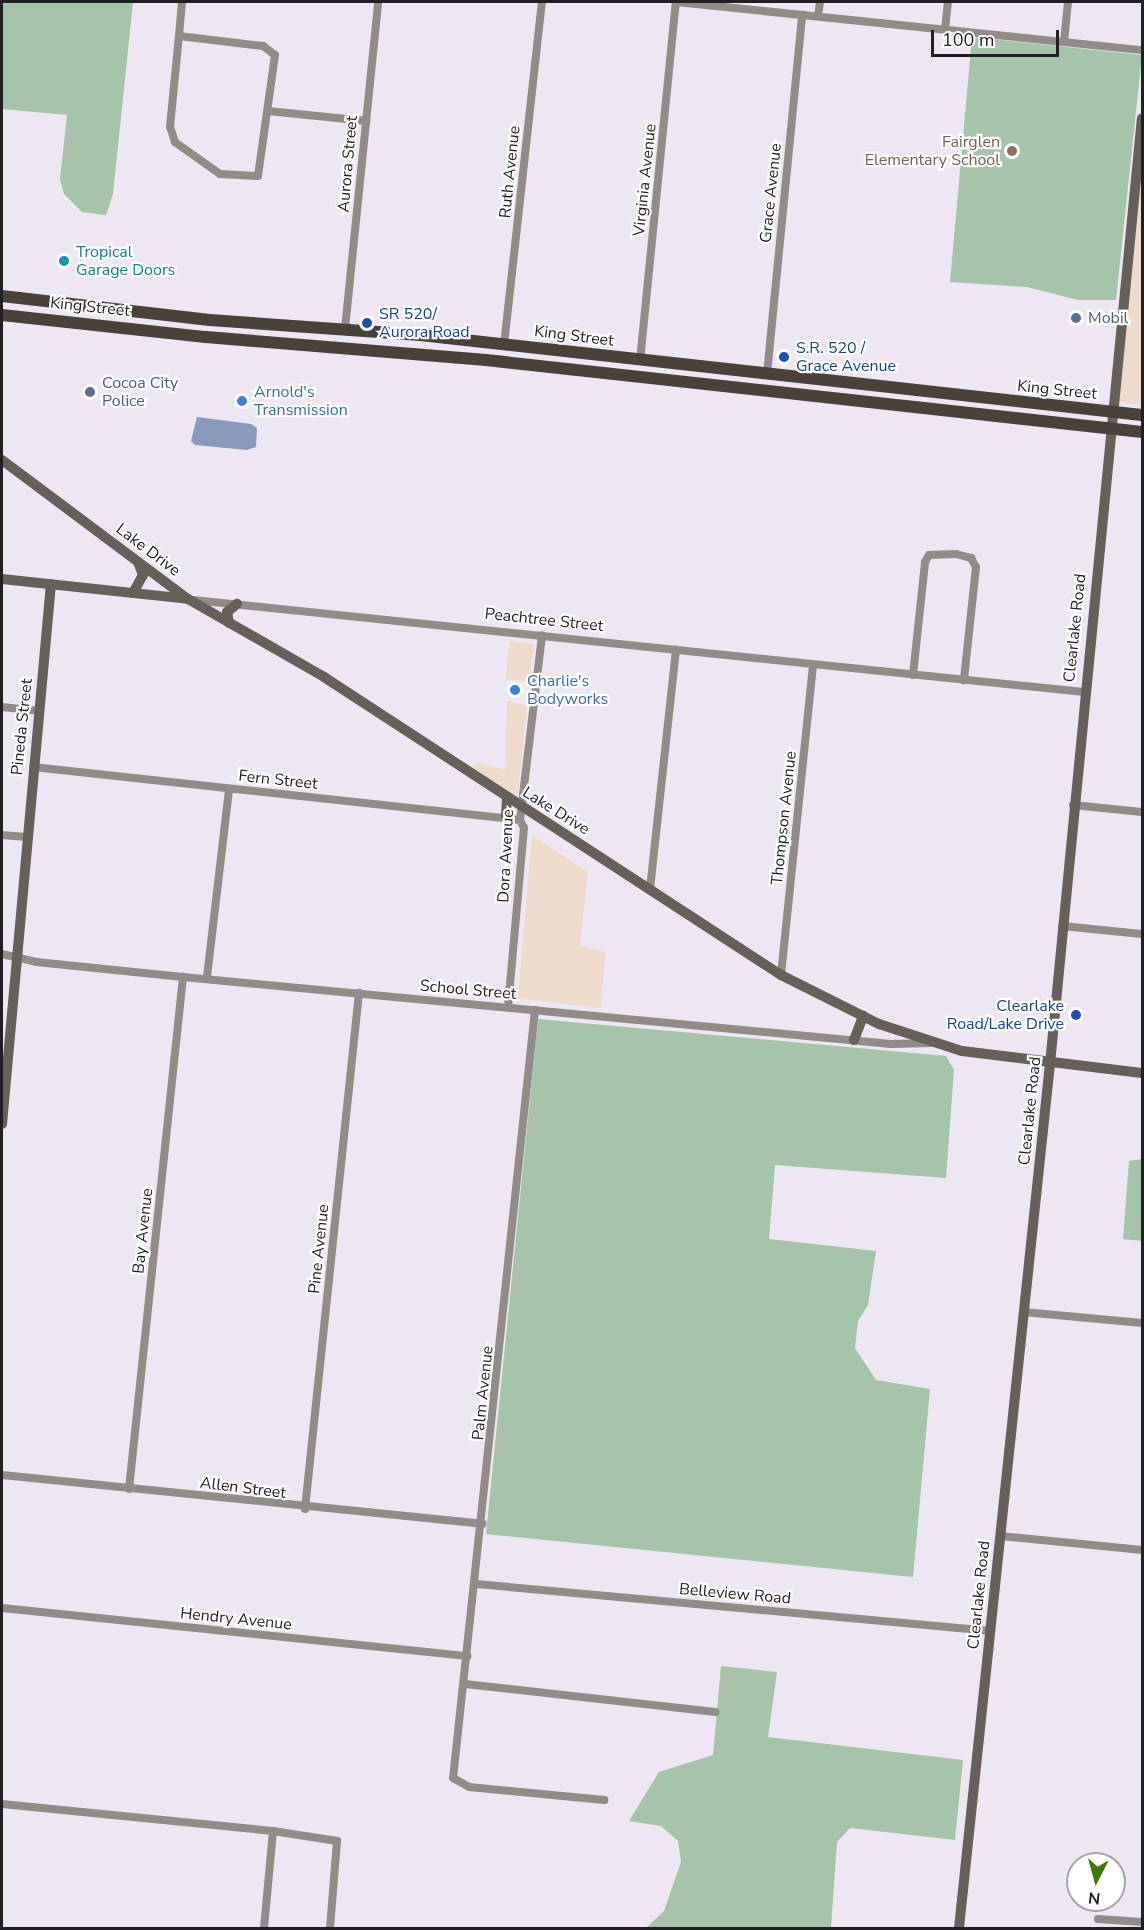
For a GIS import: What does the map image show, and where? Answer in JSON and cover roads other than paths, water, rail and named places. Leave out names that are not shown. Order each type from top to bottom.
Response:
[{"type":"main road","name":"King Street","points":[[2,296],[245,322],[345,329],[504,345],[1143,415]]},
{"type":"main road","name":"King Street","points":[[2,315],[164,332],[489,360],[1143,432]]},
{"type":"main road","points":[[164,332],[186,324],[235,329],[245,322]]},
{"type":"main road","points":[[270,340],[280,336],[332,337],[345,329]]},
{"type":"main road","points":[[489,360],[493,355],[633,368],[640,361]]},
{"type":"main road","points":[[639,377],[654,370],[785,384],[794,377]]},
{"type":"street","points":[[179,36],[263,46],[274,55],[258,176],[220,174],[175,142],[170,127],[179,36],[183,2]]},
{"type":"street","name":"Aurora Street","points":[[345,329],[378,2]]},
{"type":"street","name":"Ruth Avenue","points":[[504,345],[542,2]]},
{"type":"street","points":[[676,2],[1143,50]]},
{"type":"street","name":"Virginia Avenue","points":[[640,361],[676,2]]},
{"type":"street","points":[[819,16],[820,2]]},
{"type":"street","points":[[945,30],[948,2]]},
{"type":"street","points":[[1064,42],[1068,2]]},
{"type":"street","name":"Grace Avenue","points":[[767,374],[802,15]]},
{"type":"street","points":[[268,111],[366,121]]},
{"type":"street","name":"Clearlake Road","points":[[959,1929],[1050,1064],[1111,412],[1143,118]]},
{"type":"street","name":"Lake Drive","points":[[2,460],[188,599],[324,676],[522,808],[782,975],[863,1016],[934,1043],[978,1054],[1050,1064],[1143,1072]]},
{"type":"street","points":[[913,675],[925,562],[929,555],[956,554],[971,558],[976,567],[964,680]]},
{"type":"street","points":[[133,593],[143,575],[138,562]]},
{"type":"street","name":"Peachtree Street","points":[[2,579],[1084,692]]},
{"type":"street","name":"Pineda Street","points":[[2,1124],[15,956],[51,584]]},
{"type":"street","points":[[229,623],[227,612],[237,604]]},
{"type":"street","name":"Dora Avenue","points":[[508,1007],[524,828],[520,820],[542,634]]},
{"type":"street","points":[[650,889],[676,650]]},
{"type":"street","name":"Thompson Avenue","points":[[782,975],[813,665]]},
{"type":"street","points":[[2,707],[39,711]]},
{"type":"street","name":"Fern Street","points":[[33,767],[520,820]]},
{"type":"street","points":[[207,977],[229,789]]},
{"type":"street","points":[[506,817],[507,798]]},
{"type":"street","points":[[1073,804],[1143,812]]},
{"type":"street","points":[[2,835],[26,837]]},
{"type":"street","points":[[1062,926],[1143,933]]},
{"type":"street","name":"School Street","points":[[2,954],[36,962],[183,977],[207,977],[854,1040],[934,1043]]},
{"type":"street","name":"Bay Avenue","points":[[129,1489],[183,977]]},
{"type":"street","name":"Pine Avenue","points":[[306,1509],[359,993]]},
{"type":"street","name":"Palm Avenue","points":[[535,1010],[483,1524],[453,1778],[469,1787],[604,1800]]},
{"type":"street","points":[[854,1040],[863,1016]]},
{"type":"street","points":[[1023,1312],[1143,1323]]},
{"type":"street","name":"Allen Street","points":[[2,1475],[306,1509],[483,1524]]},
{"type":"street","points":[[1000,1536],[1143,1550]]},
{"type":"street","name":"Belleview Road","points":[[476,1584],[991,1631]]},
{"type":"street","name":"Hendry Avenue","points":[[2,1608],[468,1656]]},
{"type":"street","points":[[465,1684],[715,1712]]},
{"type":"street","points":[[2,1804],[273,1831],[337,1841],[330,1929]]},
{"type":"street","points":[[264,1929],[273,1831]]},
{"type":"street","points":[[1098,1918],[1143,1922]]},
{"type":"water","points":[[197,417],[251,424],[257,428],[256,447],[247,450],[195,445],[191,441]]},
{"type":"place","name":"Fairglen Elementary School","points":[[1012,151]]},
{"type":"place","name":"Tropical Garage Doors","points":[[64,261]]},
{"type":"place","name":"Mobil","points":[[1076,318]]},
{"type":"place","name":"SR 520/ Aurora Road","points":[[367,323]]},
{"type":"place","name":"S.R. 520 / Grace Avenue","points":[[784,357]]},
{"type":"place","name":"Cocoa City Police","points":[[90,392]]},
{"type":"place","name":"Arnold's Transmission","points":[[242,401]]},
{"type":"place","name":"Charlie's Bodyworks","points":[[515,690]]},
{"type":"place","name":"Clearlake Road/Lake Drive","points":[[1076,1015]]}]
